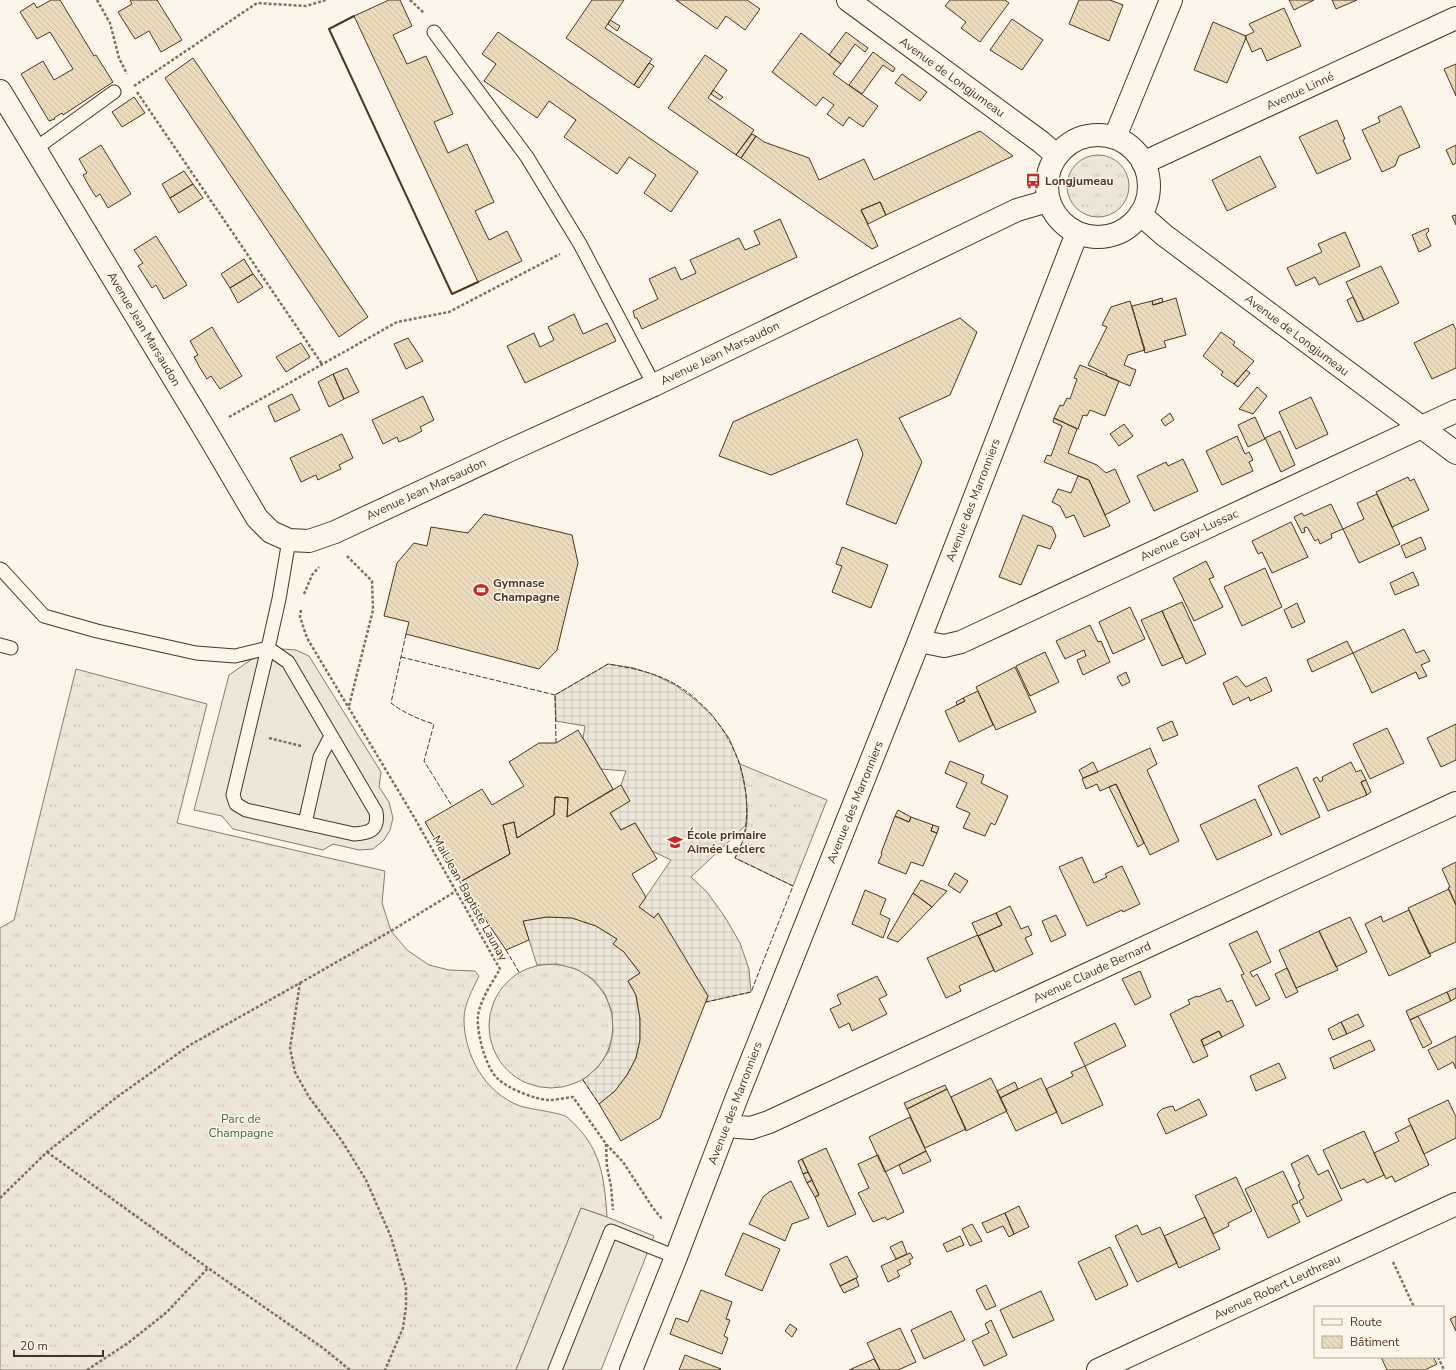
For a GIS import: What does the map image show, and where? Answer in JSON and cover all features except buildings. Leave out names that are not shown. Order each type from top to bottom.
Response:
[{"type":"street","name":"Avenue de Longjumeau","points":[[848,0],[1041,142],[1056,155]]},
{"type":"street","points":[[1115,137],[1171,0]]},
{"type":"street","name":"Avenue Linné","points":[[1143,163],[1456,18]]},
{"type":"street","name":"Avenue Jean Marsaudon","points":[[0,91],[257,518],[271,532],[289,540],[309,541],[335,532],[654,385],[1017,210],[1048,201]]},
{"type":"street","points":[[1099,134],[1115,137],[1126,143],[1136,152],[1143,163],[1148,175],[1149,189],[1146,202],[1140,214],[1128,227],[1112,235],[1094,237],[1077,233],[1064,225],[1055,214],[1048,201],[1046,185],[1049,169],[1056,155],[1068,144],[1083,137],[1099,134]]},
{"type":"street","name":"Avenue de Longjumeau","points":[[1140,214],[1164,235],[1456,453]]},
{"type":"street","name":"Avenue des Marronniers","points":[[631,1370],[726,1126],[919,641],[1077,233]]},
{"type":"street","name":"Avenue Gay-Lussac","points":[[919,641],[944,646],[962,642],[1456,411]]},
{"type":"street","name":"Avenue Claude Bernard","points":[[726,1126],[751,1128],[770,1122],[1456,803]]},
{"type":"street","name":"Avenue Robert Leuthreau","points":[[1098,1370],[1456,1204]]},
{"type":"lane","points":[[434,32],[527,157],[580,244],[654,385]]},
{"type":"lane","points":[[35,149],[114,92]]},
{"type":"lane","points":[[0,569],[44,616],[97,631],[196,653],[235,656],[268,648],[288,662],[376,812],[377,822],[373,829],[365,834],[354,834],[246,810],[236,804],[233,795],[268,648],[279,599],[289,540]]},
{"type":"lane","points":[[305,823],[320,757],[331,736]]},
{"type":"lane","points":[[555,1370],[611,1231],[679,1249]]},
{"type":"path","points":[[97,0],[110,23],[119,58],[127,75]]},
{"type":"path","points":[[133,87],[257,3],[306,6],[326,0]]},
{"type":"path","points":[[130,81],[322,364]]},
{"type":"path","points":[[207,433],[232,415],[397,322],[449,312],[580,244]]},
{"type":"path","points":[[335,532],[343,552],[372,581],[373,610],[349,707]]},
{"type":"path","points":[[302,597],[312,575],[321,565]]},
{"type":"path","name":"Mail Jean-Baptiste Launay","points":[[302,603],[300,617],[307,638],[414,817],[500,969],[486,993],[478,1016],[480,1039],[485,1059],[497,1079],[523,1094],[548,1100],[573,1097],[606,1144],[624,1162],[679,1249]]},
{"type":"path","points":[[248,732],[307,747],[331,736]]},
{"type":"path","points":[[0,1198],[47,1152],[117,1098],[190,1045],[391,931],[456,891]]},
{"type":"path","points":[[300,983],[290,1048],[295,1072],[309,1098],[342,1141],[366,1180],[391,1237],[406,1286],[406,1307],[403,1328],[385,1370]]},
{"type":"path","points":[[606,1144],[607,1167],[613,1207],[611,1231]]},
{"type":"path","points":[[47,1152],[208,1268],[323,1348],[350,1370]]},
{"type":"path","points":[[1382,1238],[1414,1306]]},
{"type":"path","points":[[87,1370],[128,1343],[167,1312],[208,1268]]},
{"type":"path","points":[[1438,1358],[1444,1370]]},
{"type":"green space","points":[[1098,155],[1110,158],[1120,164],[1126,174],[1129,186],[1126,198],[1120,208],[1110,214],[1098,217],[1086,214],[1076,208],[1070,198],[1067,186],[1070,174],[1076,164],[1086,158]]},
{"type":"green space","name":"Parc de Champagne","points":[[76,669],[207,704],[177,823],[385,871],[382,903],[391,931],[407,950],[429,965],[449,970],[475,971],[479,976],[469,997],[464,1013],[465,1033],[472,1059],[487,1082],[496,1092],[520,1106],[567,1117],[587,1139],[594,1150],[602,1174],[607,1217],[581,1208],[516,1370],[0,1370],[0,928],[14,920]]},
{"type":"green space","points":[[740,764],[827,800],[793,886],[735,858],[744,838],[747,820],[744,782]]},
{"type":"green space","points":[[551,964],[563,965],[575,969],[585,974],[595,982],[603,992],[608,1002],[612,1014],[612,1038],[608,1050],[603,1060],[595,1070],[585,1078],[575,1083],[563,1087],[551,1088],[539,1087],[527,1083],[517,1078],[507,1070],[499,1060],[494,1050],[490,1038],[489,1026],[490,1014],[494,1002],[499,992],[507,982],[517,974],[527,969],[539,965]]},
{"type":"shaded area","points":[[268,648],[296,650],[309,656],[381,772],[379,787],[389,802],[393,818],[390,830],[384,840],[373,849],[359,850],[333,844],[323,850],[233,829],[222,816],[194,810],[229,675]]},
{"type":"shaded area","points":[[608,664],[634,668],[655,675],[675,685],[693,698],[712,715],[729,738],[740,764],[746,794],[746,825],[691,877],[707,892],[725,917],[740,943],[749,969],[751,992],[706,1002],[708,996],[658,914],[654,918],[639,907],[671,860],[652,851],[635,823],[621,830],[610,813],[629,801],[621,785],[626,771],[601,769],[583,738],[585,726],[556,721],[555,695]]},
{"type":"shaded area","points":[[547,917],[572,918],[596,926],[617,939],[614,944],[624,952],[640,973],[628,981],[636,995],[640,1019],[640,1040],[636,1058],[627,1075],[615,1091],[599,1104],[583,1080],[598,1067],[609,1051],[613,1032],[612,1012],[605,994],[593,979],[576,969],[557,964],[537,965],[523,921]]},
{"type":"shaded area","points":[[581,1208],[654,1236],[601,1370],[516,1370]]},
{"type":"fence","points":[[406,634],[391,703],[411,715],[434,724],[424,761],[452,806]]},
{"type":"fence","points":[[401,657],[555,695]]},
{"type":"fence","points":[[556,743],[555,695],[608,664],[651,673],[675,684],[693,697],[709,712],[723,730],[734,749],[746,791],[747,814],[744,836],[735,858],[793,886],[751,992],[706,1002]]},
{"type":"fence","points":[[506,950],[519,972]]},
{"type":"fence","points":[[583,1080],[599,1104]]},
{"type":"wall","points":[[354,16],[329,29],[452,294],[478,282]]},
{"type":"place","name":"Longjumeau","points":[[1033,181]]},
{"type":"place","name":"Gymnase Champagne","points":[[481,590]]},
{"type":"place","name":"École primaire Aimée Leclerc","points":[[675,842]]}]
